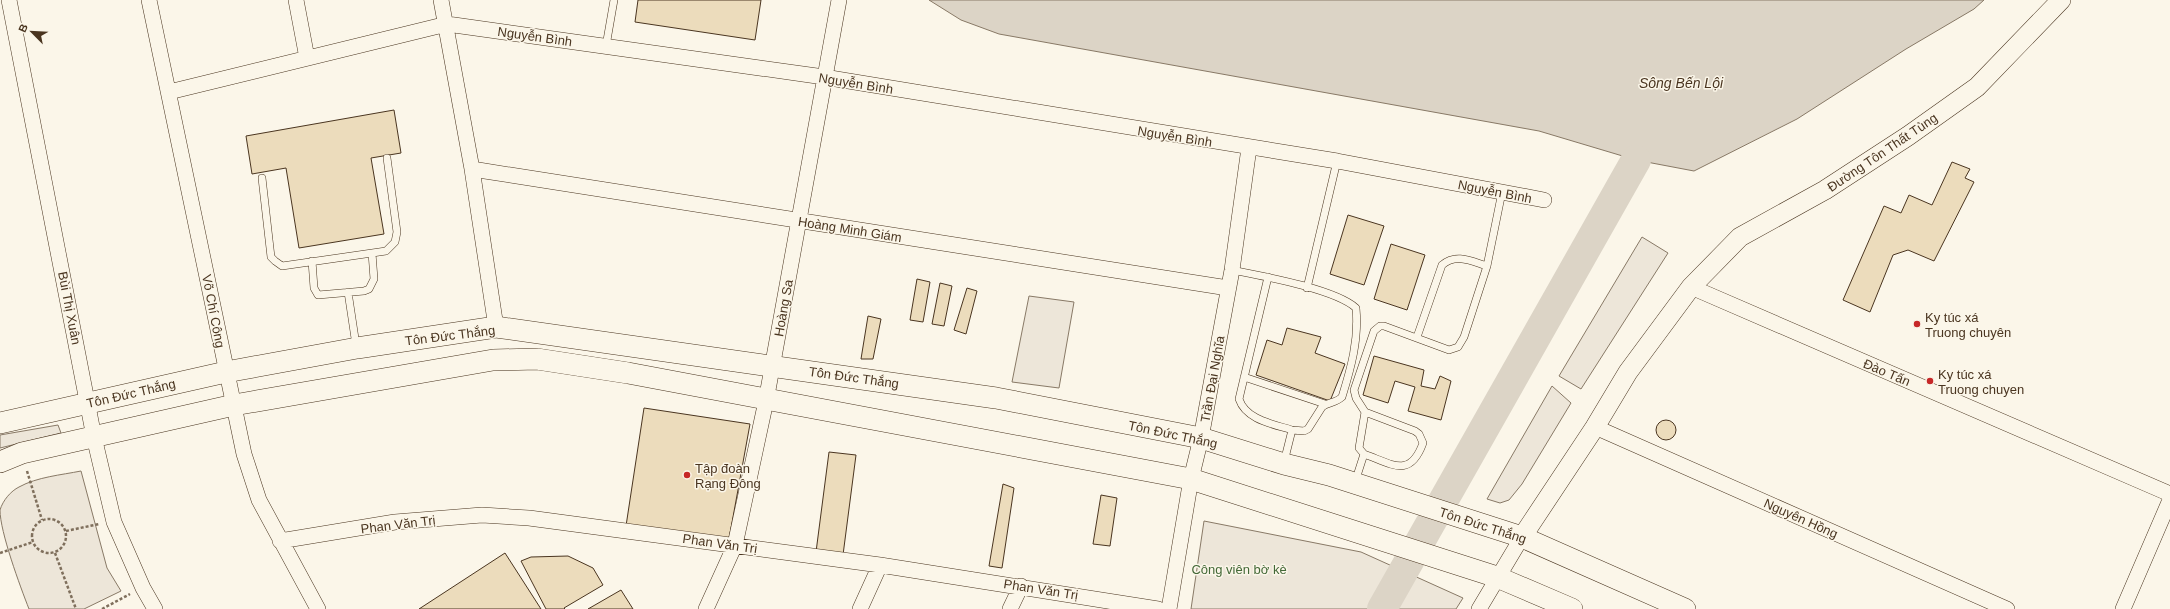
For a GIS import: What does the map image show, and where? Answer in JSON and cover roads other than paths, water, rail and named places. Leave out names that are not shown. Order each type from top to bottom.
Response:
[{"type":"main road","name":"Tôn Đức Thắng","points":[[0,424],[226,372],[357,348],[496,328],[773,365],[996,398],[1201,438],[1391,495],[1522,537],[1685,609]]},
{"type":"main road","points":[[0,462],[22,453],[234,405],[493,360],[537,359],[628,373],[766,401],[1191,479],[1373,536],[1497,577],[1572,609]]},
{"type":"street","name":"Bùi Thị Xuân","points":[[8,0],[94,437],[114,522],[143,588],[155,609]]},
{"type":"street","name":"Võ Chí Công","points":[[149,0],[170,92],[226,372],[244,454],[259,500],[318,609]]},
{"type":"street","points":[[296,0],[307,58]]},
{"type":"street","points":[[441,0],[447,24],[472,169],[496,328]]},
{"type":"street","name":"Hoàng Sa","points":[[706,609],[735,545],[773,365],[839,0]]},
{"type":"street","name":"Đường Tôn Thất Tùng","points":[[1522,537],[1595,427],[1628,372],[1692,287],[1740,237],[1825,190],[1908,136],[1977,87],[2054,10],[2061,0]]},
{"type":"street","name":"Nguyễn Bình","points":[[170,92],[447,24],[824,77],[1249,148],[1337,161],[1544,200]]},
{"type":"street","name":"Trần Đại Nghĩa","points":[[1170,609],[1191,479],[1201,438],[1232,270],[1249,148]]},
{"type":"street","name":"Hoàng Minh Giám","points":[[472,169],[1228,288]]},
{"type":"street","name":"Đào Tấn","points":[[1692,287],[2170,494]]},
{"type":"street","name":"Nguyên Hồng","points":[[1595,427],[2007,609]]},
{"type":"street","points":[[2123,609],[2170,500]]},
{"type":"street","name":"Phan Văn Trị","points":[[280,540],[395,522],[482,515],[529,518],[880,565],[1021,586],[1158,609]]},
{"type":"street","points":[[1479,609],[1522,537]]},
{"type":"street","points":[[860,609],[880,565]]},
{"type":"street","points":[[1010,609],[1021,586]]},
{"type":"lane","points":[[606,46],[614,0]]},
{"type":"lane","points":[[262,178],[272,257],[274,262],[282,266],[386,251],[392,247],[397,232],[387,158]]},
{"type":"lane","points":[[1307,288],[1337,161]]},
{"type":"lane","points":[[1364,412],[1358,441],[1359,448],[1364,454],[1401,467],[1409,466],[1418,456],[1423,443],[1419,434],[1415,431],[1364,412],[1356,398],[1354,390],[1374,331],[1380,326],[1384,326],[1449,350],[1458,347],[1464,336],[1487,266],[1502,192]]},
{"type":"lane","points":[[312,261],[316,293],[318,295],[348,292],[369,289],[372,285],[374,279],[372,253]]},
{"type":"lane","points":[[1417,337],[1442,265],[1448,260],[1460,258],[1487,266]]},
{"type":"lane","points":[[1232,270],[1268,277],[1340,297],[1356,308],[1357,321],[1354,357],[1342,398],[1337,402],[1325,404],[1244,377]]},
{"type":"lane","points":[[1268,277],[1239,399],[1242,408],[1255,418],[1292,430],[1304,431],[1308,429],[1325,404]]},
{"type":"lane","points":[[348,292],[357,348]]},
{"type":"lane","points":[[1284,464],[1292,430]]},
{"type":"lane","points":[[1354,484],[1364,454]]},
{"type":"water","name":"Sông Bến Lội","points":[[929,0],[1984,0],[1974,9],[1906,49],[1797,119],[1694,171],[1636,160],[1539,131],[999,34],[961,20]]},
{"type":"waterway","points":[[1382,609],[1636,160]]},
{"type":"place","name":"Ky túc xá Truong chuyên","points":[[1917,324]]},
{"type":"place","name":"Ky túc xá Truong chuyen","points":[[1930,381]]},
{"type":"place","name":"Tập đoàn Rạng Đông","points":[[687,475]]},
{"type":"park label","name":"Công viên bờ kè","points":[[1239,569]]}]
